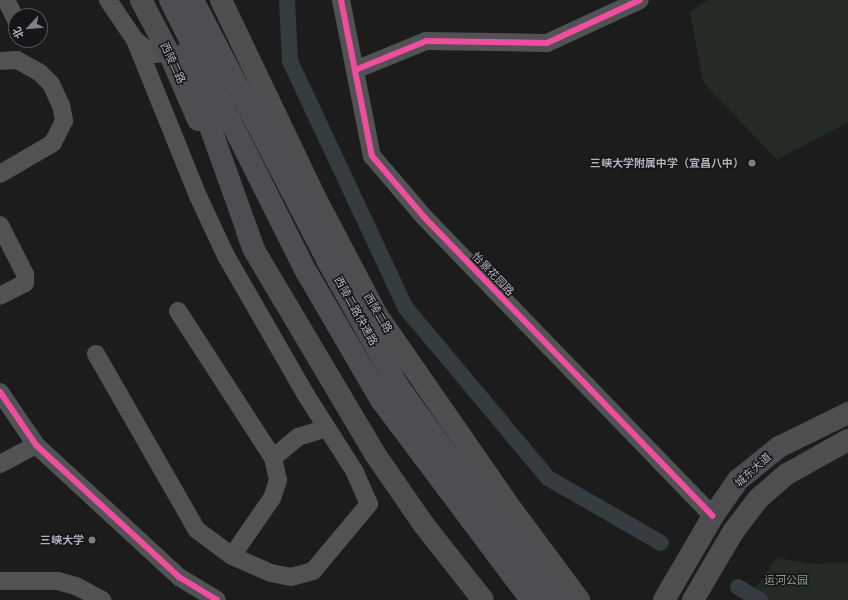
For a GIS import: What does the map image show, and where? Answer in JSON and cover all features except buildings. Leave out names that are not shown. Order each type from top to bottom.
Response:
[{"type":"highway","points":[[165,0],[254,250]]},
{"type":"highway","name":"西陵二路快速路","points":[[170,0],[307,273],[381,400],[531,600]]},
{"type":"highway","name":"西陵二路快速路","points":[[193,0],[327,260],[398,386],[500,529],[556,600]]},
{"type":"main road","name":"西陵二路","points":[[141,0],[169,53],[254,250],[375,454],[424,525],[482,600]]},
{"type":"main road","name":"西陵二路","points":[[221,0],[315,197],[377,315],[507,503],[579,600]]},
{"type":"main road","name":"城东大道","points":[[664,600],[713,516],[738,480],[779,447],[848,413]]},
{"type":"main road","points":[[693,600],[733,532],[758,499],[787,474],[848,440]]},
{"type":"street","points":[[96,354],[197,530],[232,556],[271,573],[291,577],[313,571],[352,527],[369,504],[355,472],[327,428],[226,256],[198,196],[135,40],[108,0]]},
{"type":"street","name":"怡景花园路","points":[[341,0],[372,156],[426,218],[713,516]]},
{"type":"street","points":[[355,70],[426,41],[547,43],[640,0]]},
{"type":"street","points":[[135,40],[152,54],[169,53]]},
{"type":"street","points":[[0,61],[17,60],[40,73],[52,84],[61,105],[64,121],[53,143],[0,174]]},
{"type":"street","points":[[0,225],[25,274],[25,282],[0,296]]},
{"type":"street","points":[[178,311],[273,458],[278,480],[272,498],[232,556]]},
{"type":"street","points":[[0,392],[36,445],[179,577],[217,600]]},
{"type":"street","points":[[273,458],[298,436],[327,428]]},
{"type":"street","points":[[0,464],[36,445]]},
{"type":"street","points":[[0,581],[58,582],[76,586],[102,600]]},
{"type":"green space","points":[[708,0],[848,0],[848,122],[777,160],[703,82],[690,12]]},
{"type":"green space","name":"运河公园","points":[[777,557],[807,564],[848,562],[848,600],[747,600]]},
{"type":"waterway","points":[[287,0],[290,61],[405,307],[548,478],[661,543]]},
{"type":"waterway","points":[[738,587],[760,600]]},
{"type":"cycle path","points":[[341,0],[372,156],[425,218],[713,516]]},
{"type":"cycle path","points":[[355,70],[426,41],[547,43],[640,0]]},
{"type":"cycle path","points":[[0,392],[36,445],[179,577],[217,600]]},
{"type":"place","name":"三峡大学附属中学（宜昌八中）","points":[[752,163]]},
{"type":"place","name":"三峡大学","points":[[92,540]]}]
